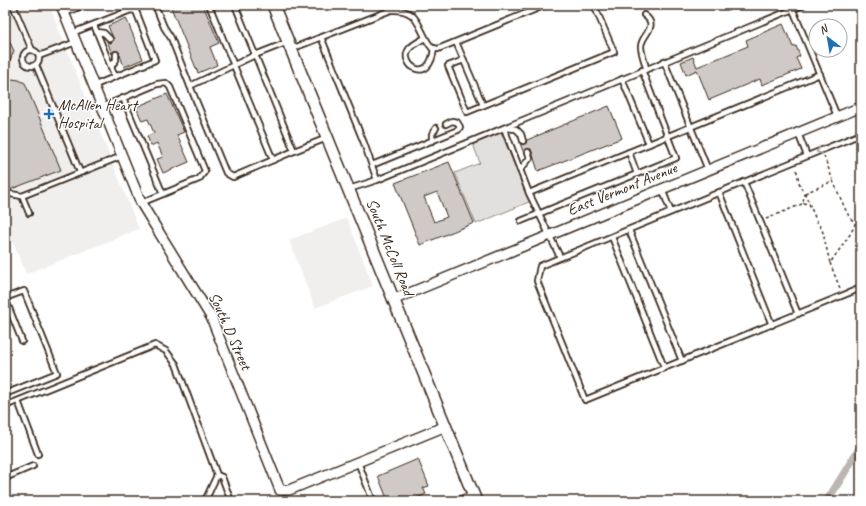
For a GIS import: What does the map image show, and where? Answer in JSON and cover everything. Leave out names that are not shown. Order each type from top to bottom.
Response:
[{"type":"street","name":"South McColl Road","points":[[273,5],[395,299],[475,498]]},
{"type":"street","name":"South D Street","points":[[63,9],[93,86],[142,203],[211,317],[280,490],[289,490],[446,426]]},
{"type":"street","name":"East Vermont Avenue","points":[[395,299],[861,107]]},
{"type":"lane","points":[[13,5],[32,50],[39,56],[39,61],[36,65]]},
{"type":"lane","points":[[63,9],[84,5]]},
{"type":"lane","points":[[155,5],[164,27],[171,38],[226,173],[233,177],[328,138]]},
{"type":"lane","points":[[209,5],[274,160]]},
{"type":"lane","points":[[235,5],[294,152]]},
{"type":"lane","points":[[190,86],[255,55],[321,37],[391,10],[401,9],[412,15],[425,38],[434,48],[438,49],[546,5]]},
{"type":"lane","points":[[464,60],[448,66],[467,112],[614,52],[594,5]]},
{"type":"lane","points":[[349,189],[377,180],[504,128],[792,7],[803,5]]},
{"type":"lane","points":[[792,7],[837,116]]},
{"type":"lane","points":[[39,56],[74,38],[94,25],[131,10],[136,11],[155,60],[93,86]]},
{"type":"lane","points":[[521,221],[676,158],[644,69],[641,47],[642,41],[650,31],[651,25],[650,20],[644,16]]},
{"type":"lane","points":[[94,25],[115,77]]},
{"type":"lane","points":[[97,32],[104,33],[110,39]]},
{"type":"lane","points":[[321,37],[377,180]]},
{"type":"lane","points":[[425,38],[410,48],[407,60],[410,64],[414,68],[421,70],[427,67],[432,62],[434,48]]},
{"type":"lane","points":[[456,42],[483,106]]},
{"type":"lane","points":[[32,50],[25,53],[23,60],[28,66],[36,65]]},
{"type":"lane","points":[[111,67],[116,60],[116,54]]},
{"type":"lane","points":[[664,61],[708,170]]},
{"type":"lane","points":[[36,65],[80,172]]},
{"type":"lane","points":[[529,193],[820,74]]},
{"type":"lane","points":[[622,79],[649,144]]},
{"type":"lane","points":[[102,107],[157,84],[166,83],[170,87],[205,171],[200,179],[142,203]]},
{"type":"lane","points":[[123,98],[163,194]]},
{"type":"lane","points":[[372,165],[458,130],[460,127],[457,122],[452,121],[446,124]]},
{"type":"lane","points":[[432,141],[432,134],[436,128]]},
{"type":"lane","points":[[504,128],[516,129],[521,134],[524,141]]},
{"type":"lane","points":[[504,128],[529,193],[560,257]]},
{"type":"lane","points":[[798,133],[807,156]]},
{"type":"lane","points":[[861,134],[540,266],[537,281],[585,400],[861,288]]},
{"type":"lane","points":[[520,170],[530,158],[528,152]]},
{"type":"lane","points":[[630,152],[638,174]]},
{"type":"lane","points":[[5,193],[22,196],[122,156]]},
{"type":"lane","points":[[744,182],[798,314]]},
{"type":"lane","points":[[662,189],[671,212]]},
{"type":"lane","points":[[719,192],[772,324]]},
{"type":"lane","points":[[22,196],[29,213]]},
{"type":"lane","points":[[629,230],[682,361]]},
{"type":"lane","points":[[612,237],[664,367]]},
{"type":"lane","points":[[5,394],[58,373],[24,291],[5,298],[22,341]]},
{"type":"lane","points":[[5,406],[155,345],[166,351],[176,364],[217,475],[206,501]]},
{"type":"lane","points":[[18,401],[38,454]]},
{"type":"lane","points":[[358,462],[373,501]]},
{"type":"lane","points":[[5,478],[33,466]]},
{"type":"lane","points":[[217,475],[222,477],[231,501]]},
{"type":"lane","points":[[456,501],[475,498]]},
{"type":"path","points":[[822,150],[846,213],[855,224],[851,233],[830,263]]},
{"type":"path","points":[[794,162],[800,186],[817,222],[822,229],[830,263],[843,295]]},
{"type":"path","points":[[802,203],[805,194],[833,180]]},
{"type":"path","points":[[760,221],[802,203],[809,204]]},
{"type":"shaded area","name":"McAllen Heart Hospital","points":[[5,5],[49,5],[139,229],[26,274],[5,223]]},
{"type":"shaded area","points":[[501,132],[529,202],[476,224],[455,173],[480,163],[473,144]]},
{"type":"shaded area","points":[[347,218],[373,286],[315,308],[289,240]]},
{"type":"building","points":[[170,5],[203,5],[219,43],[210,47],[217,65],[198,73]]},
{"type":"building","points":[[126,18],[143,59],[124,67],[119,52],[114,51],[112,54],[107,41],[111,43],[114,40],[108,26]]},
{"type":"building","points":[[783,24],[793,47],[796,46],[800,56],[796,58],[801,69],[762,85],[760,79],[709,100],[697,70],[686,75],[681,62],[693,57],[697,67],[748,46],[746,40]]},
{"type":"building","points":[[5,32],[14,51],[5,72]]},
{"type":"building","points":[[12,79],[25,83],[61,170],[9,190],[5,180],[5,82]]},
{"type":"building","points":[[167,94],[184,132],[177,135],[189,162],[163,173],[157,159],[163,157],[157,143],[151,146],[147,136],[154,133],[148,119],[142,121],[136,107]]},
{"type":"building","points":[[609,106],[622,138],[538,171],[531,149],[525,149],[524,154],[520,143],[524,144],[527,140]]},
{"type":"building","points":[[449,162],[474,223],[420,245],[395,183]],"holes":[[[437,192],[447,217],[434,222],[424,197]]]},
{"type":"building","points":[[418,459],[429,486],[423,488],[426,494],[410,501],[388,501],[378,476]]},
{"type":"waterway","points":[[827,501],[861,446]]},
{"type":"place","name":"McAllen Heart Hospital","points":[[49,114]]}]
